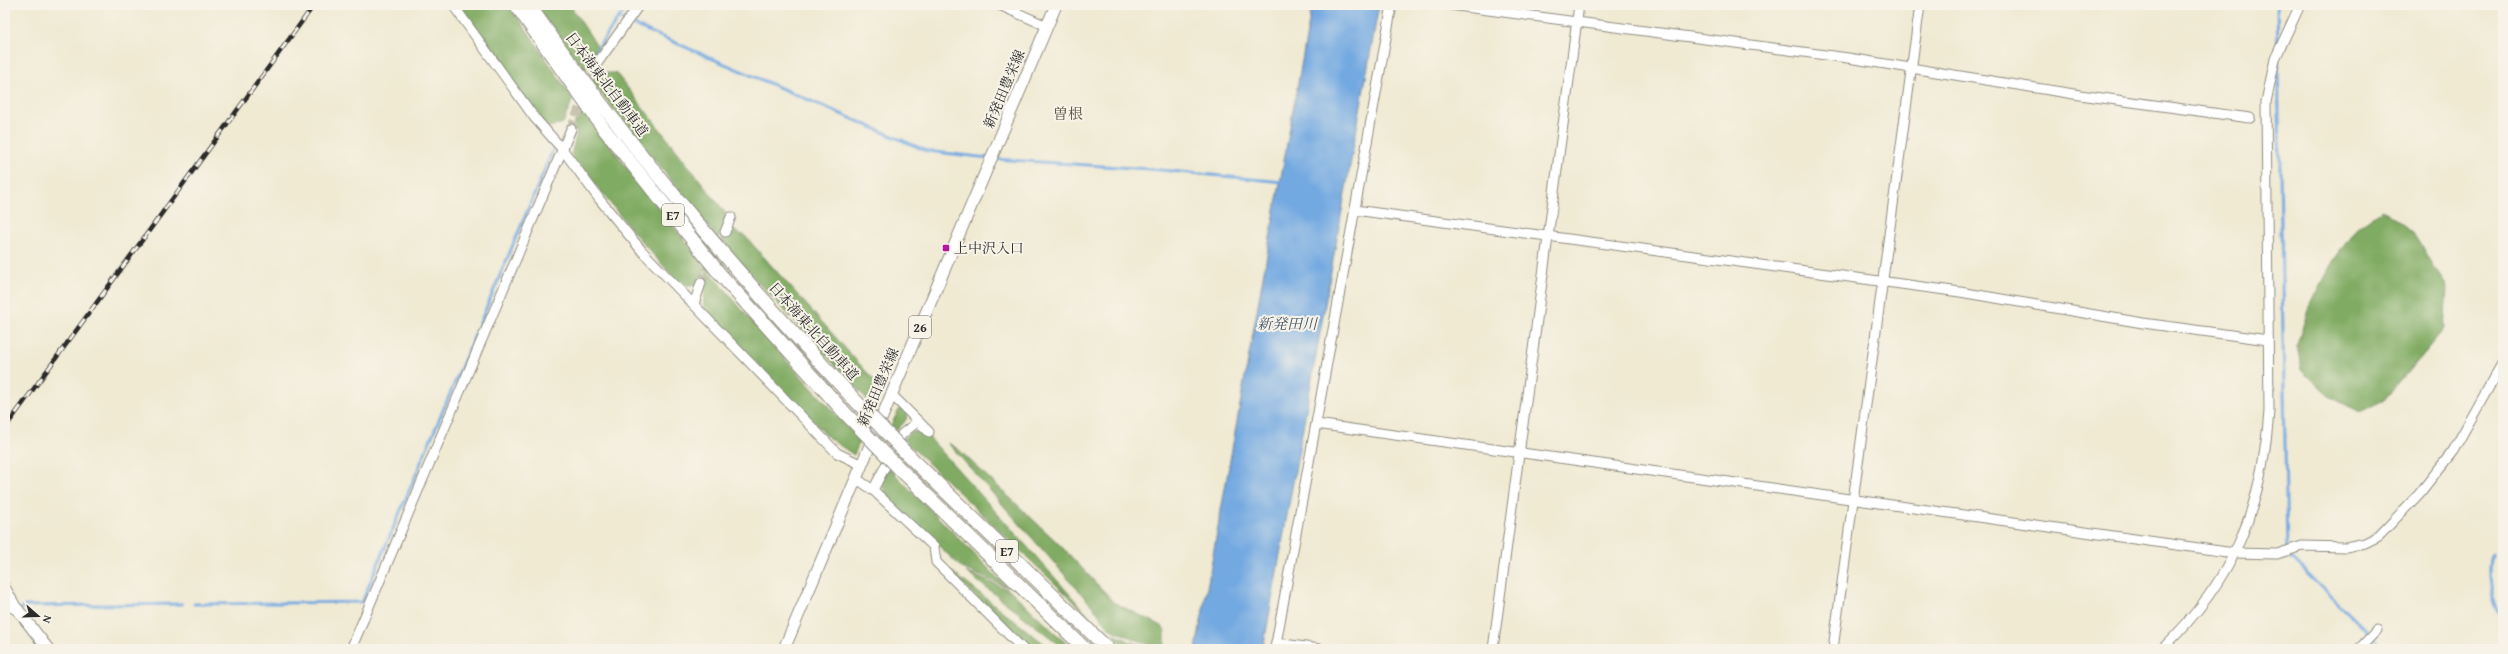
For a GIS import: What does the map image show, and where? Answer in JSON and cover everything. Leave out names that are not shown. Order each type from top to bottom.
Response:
[{"type":"highway","name":"日本海東北自動車道","points":[[516,5],[604,129],[714,266],[845,414],[1085,649]]},
{"type":"highway","name":"日本海東北自動車道","points":[[529,5],[578,76],[683,207],[791,331],[851,396],[906,452],[1108,649]]},
{"type":"main road","name":"新発田豊栄線","points":[[784,649],[1056,5]]},
{"type":"main road","points":[[5,602],[18,610],[48,649]]},
{"type":"street","points":[[453,5],[534,117],[563,150],[600,200],[642,251],[837,452],[862,465]]},
{"type":"street","points":[[596,65],[639,5]]},
{"type":"street","points":[[999,5],[1047,26]]},
{"type":"street","points":[[1320,649],[1275,646],[1392,5]]},
{"type":"street","points":[[1450,5],[1911,67],[2080,95],[2250,118]]},
{"type":"street","points":[[1493,649],[1579,5]]},
{"type":"street","points":[[1833,649],[1920,5]]},
{"type":"street","points":[[2162,649],[2181,630],[2215,589],[2234,553],[2258,494],[2266,454],[2269,411],[2266,102],[2275,59],[2300,5]]},
{"type":"street","points":[[351,649],[571,129]]},
{"type":"street","points":[[1355,210],[1882,281],[2143,323],[2268,340]]},
{"type":"street","points":[[724,232],[731,218]]},
{"type":"street","points":[[694,304],[701,283]]},
{"type":"street","points":[[1316,424],[2234,553],[2277,554],[2302,546],[2346,547],[2365,543],[2379,536],[2419,494],[2453,451],[2503,362]]},
{"type":"street","points":[[891,394],[917,422],[929,432]]},
{"type":"street","points":[[873,490],[902,434],[917,422]]},
{"type":"street","points":[[857,479],[873,490],[934,547],[936,562],[1023,649]]},
{"type":"street","points":[[5,587],[18,610]]},
{"type":"street","points":[[2359,649],[2377,630]]},
{"type":"green space","points":[[457,5],[510,5],[573,99],[563,123],[546,128]]},
{"type":"green space","points":[[535,5],[570,5],[597,46],[584,73]]},
{"type":"green space","points":[[597,67],[601,73],[616,73],[727,215],[718,239],[592,82]]},
{"type":"green space","points":[[583,111],[706,268],[698,286],[680,284],[640,240],[571,155],[577,132],[572,130],[579,112]]},
{"type":"green space","points":[[2382,209],[2414,233],[2447,288],[2444,329],[2384,400],[2360,412],[2329,396],[2301,370],[2297,345],[2308,310],[2334,260],[2358,226]]},
{"type":"green space","points":[[728,229],[728,235],[734,231],[745,236],[880,387],[873,406],[721,242]]},
{"type":"green space","points":[[708,269],[764,336],[860,440],[854,455],[829,438],[703,308],[705,293],[703,287],[700,287]]},
{"type":"green space","points":[[900,408],[908,414],[902,425],[896,430],[891,425]]},
{"type":"green space","points":[[919,431],[926,434],[1091,618],[903,439],[911,432]]},
{"type":"green space","points":[[948,443],[958,449],[1060,545],[1115,603],[1162,626],[1165,632],[1165,649],[1159,649],[1110,629],[1094,608]]},
{"type":"green space","points":[[888,467],[1007,587],[962,568],[886,495],[882,481]]},
{"type":"green space","points":[[943,565],[1051,649],[1030,649]]},
{"type":"green space","points":[[966,572],[1011,591],[1072,649],[1065,649]]},
{"type":"green space","points":[[1112,634],[1150,649],[1128,649]]},
{"type":"water","name":"新発田川","points":[[1312,5],[1379,5],[1263,649],[1196,649]]},
{"type":"waterway","points":[[591,61],[603,40],[618,18],[626,10],[628,5]]},
{"type":"waterway","points":[[2277,5],[2278,45]]},
{"type":"waterway","points":[[618,18],[927,151],[988,158]]},
{"type":"waterway","points":[[2278,60],[2287,553],[2385,649]]},
{"type":"waterway","points":[[194,604],[362,602],[553,150]]},
{"type":"waterway","points":[[994,159],[1150,169],[1283,182]]},
{"type":"waterway","points":[[2492,554],[2490,572],[2491,588],[2503,621]]},
{"type":"waterway","points":[[20,609],[25,606],[182,604]]},
{"type":"waterway","points":[[5,612],[13,611]]},
{"type":"tunnel","points":[[571,129],[596,65]]},
{"type":"tunnel","points":[[701,283],[725,232]]},
{"type":"railway","points":[[5,428],[314,5]]},
{"type":"place","name":"上中沢入口","points":[[946,248]]},
{"type":"district","name":"曽根","points":[[1068,114]]}]
